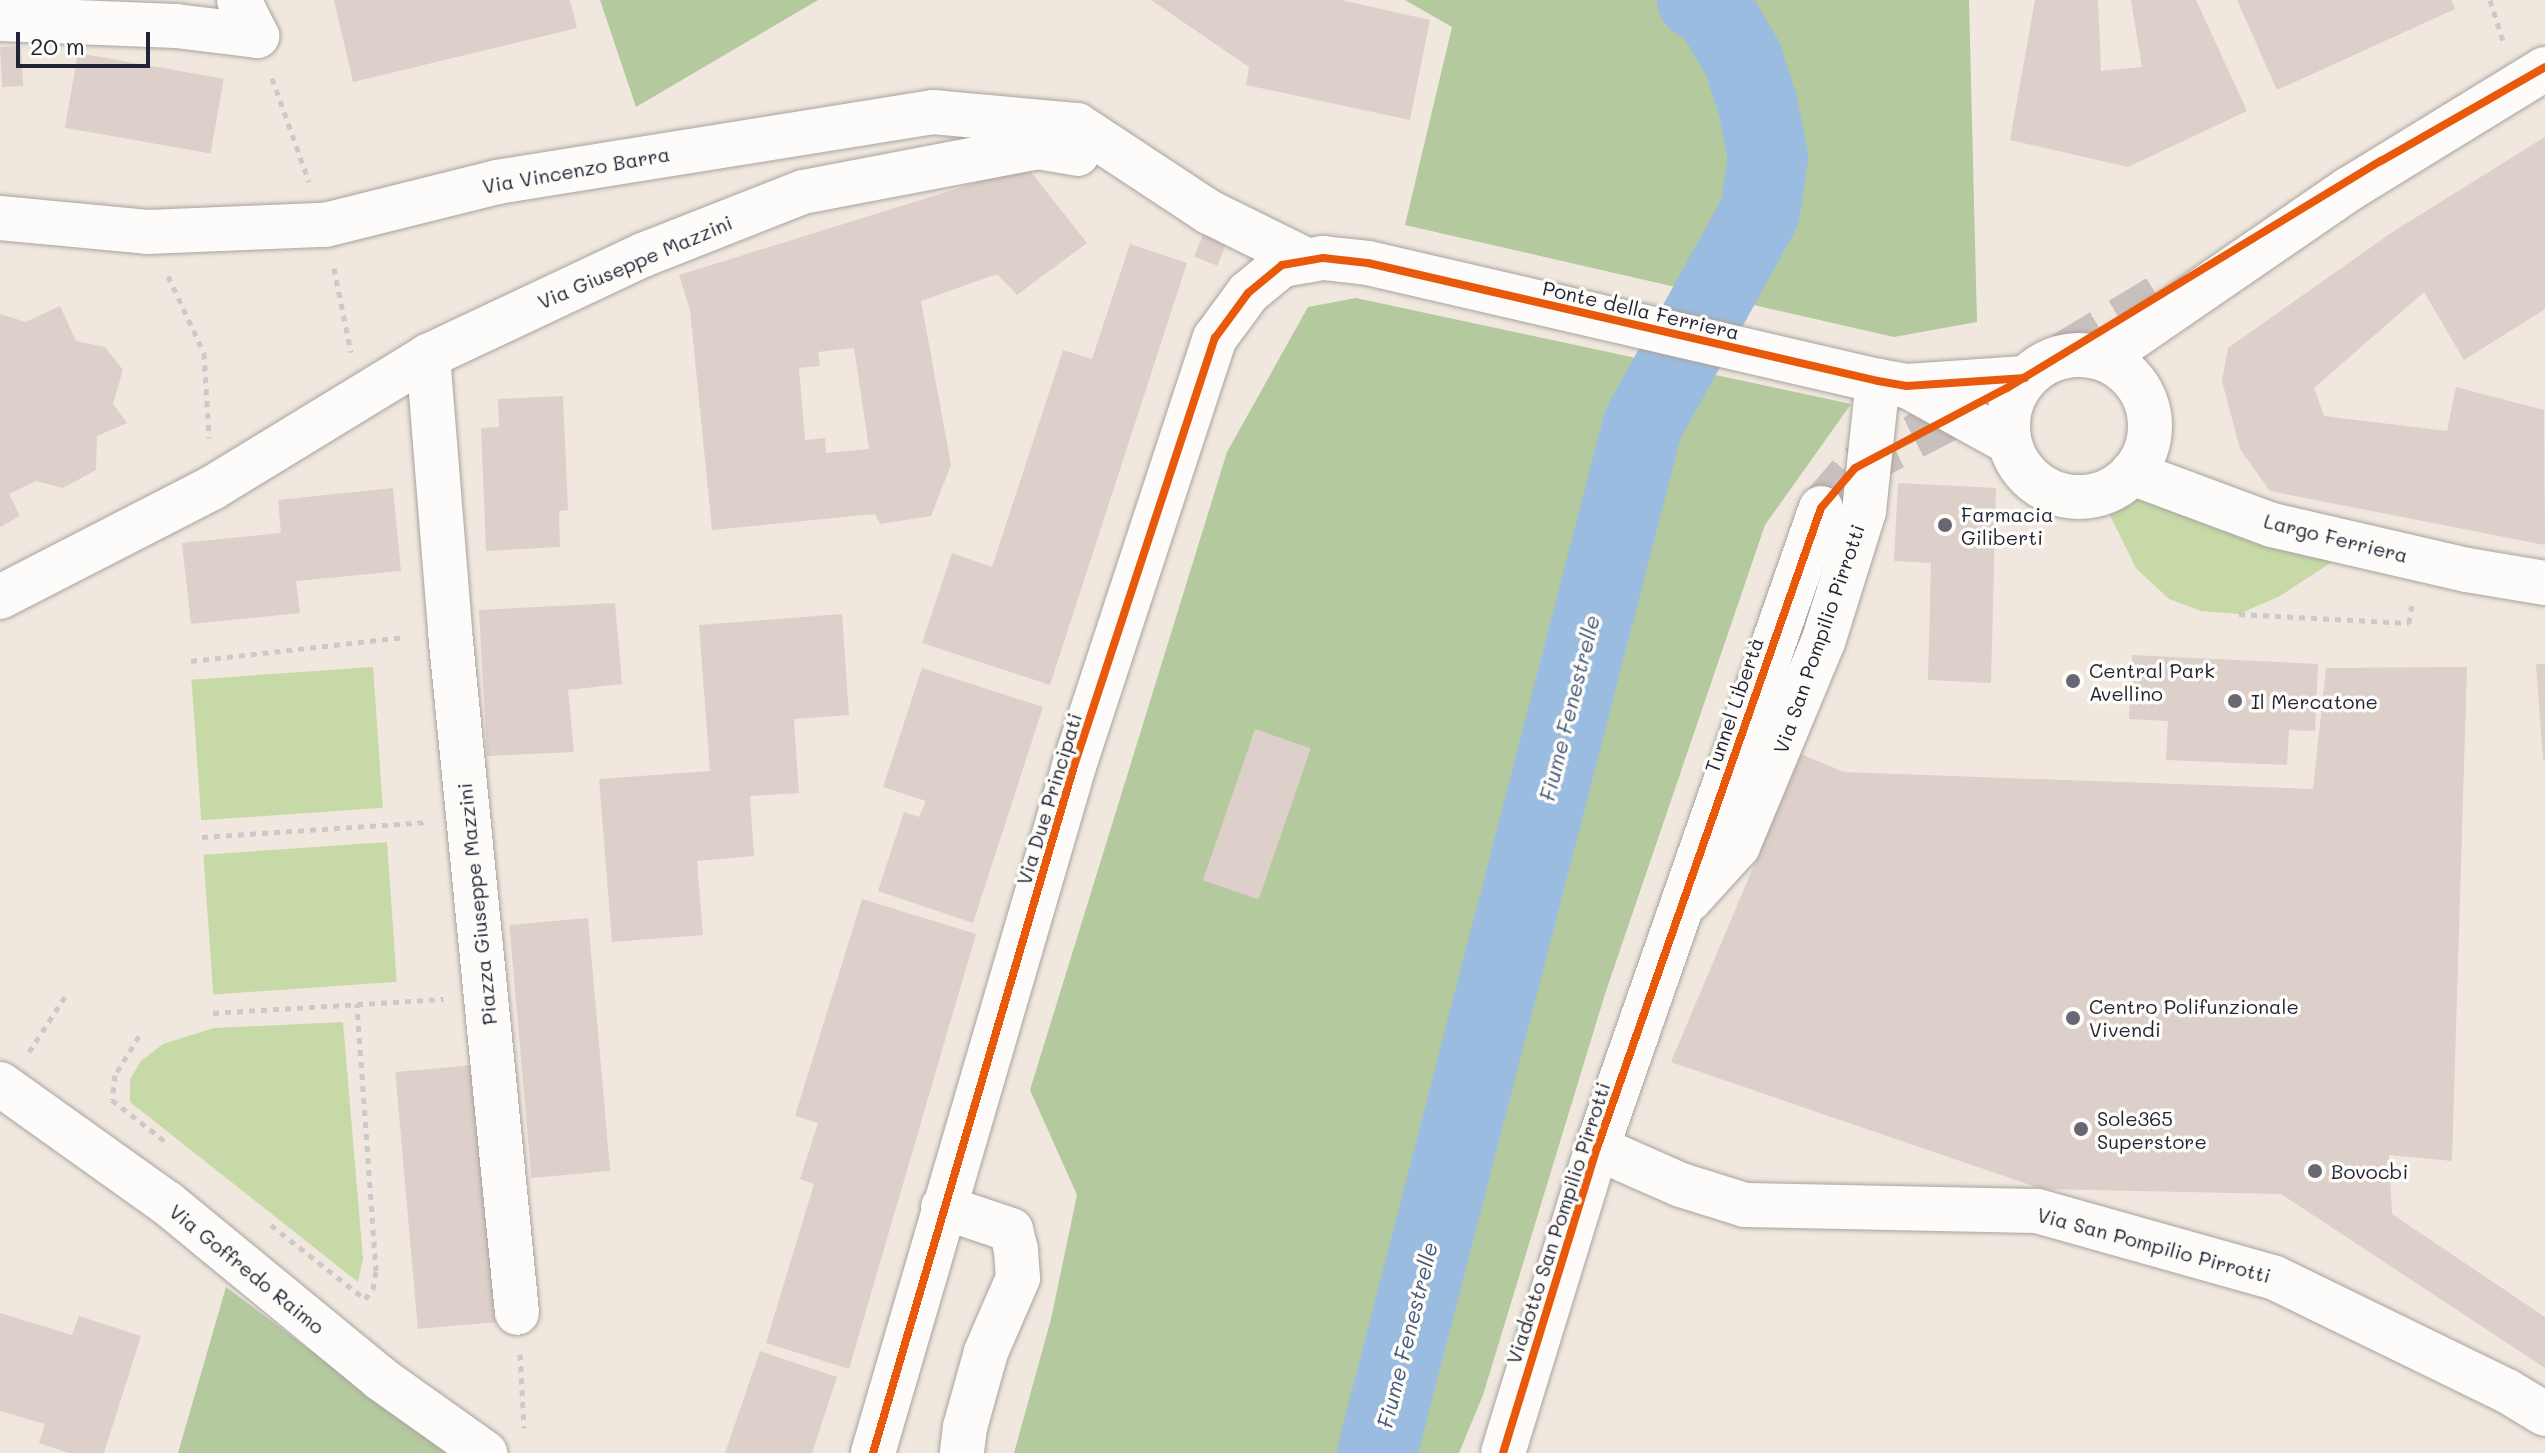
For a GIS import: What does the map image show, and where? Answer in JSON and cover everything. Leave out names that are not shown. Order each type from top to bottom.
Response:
[{"type":"street","points":[[0,19],[176,26],[257,36],[239,0]]},
{"type":"street","points":[[2103,358],[2349,189],[2545,69]]},
{"type":"street","name":"Via Vincenzo Barra","points":[[0,218],[147,232],[325,225],[497,182],[933,112],[1077,125],[1142,166]]},
{"type":"street","name":"Via Giuseppe Mazzini","points":[[0,597],[212,488],[428,356],[643,255],[803,192],[1038,147],[1142,166],[1209,212],[1308,261]]},
{"type":"street","name":"Via Due Principati","points":[[873,1453],[1074,766],[1215,338],[1259,284],[1282,265],[1323,258],[1368,263]]},
{"type":"street","name":"Ponte della Ferriera","points":[[1368,263],[1893,384]]},
{"type":"street","points":[[2078,354],[2103,358],[2120,367],[2138,384],[2149,406],[2151,433],[2144,457],[2123,484],[2100,495],[2077,499],[2052,493],[2036,484],[2019,465],[2009,442],[2012,400],[2025,378],[2045,363],[2078,354]]},
{"type":"street","name":"Piazza Giuseppe Mazzini","points":[[428,356],[450,632],[517,1313]]},
{"type":"street","points":[[1893,384],[2025,378]]},
{"type":"street","points":[[1893,384],[2009,442]]},
{"type":"street","name":"Via San Pompilio Pirrotti","points":[[1677,913],[1738,846],[1823,642],[1864,511],[1893,384]]},
{"type":"street","name":"Largo Ferriera","points":[[2132,473],[2272,525],[2545,583]]},
{"type":"street","name":"Tunnel Libertà","points":[[1677,913],[1821,508]]},
{"type":"street","name":"Viadotto San Pompilio Pirrotti","points":[[1503,1453],[1597,1148],[1677,913]]},
{"type":"street","name":"Via Goffredo Raimo","points":[[2,1090],[167,1203],[381,1379],[485,1453]]},
{"type":"street","name":"Via San Pompilio Pirrotti","points":[[1597,1148],[1681,1185],[1745,1205],[2037,1211],[2275,1278],[2507,1391],[2545,1414]]},
{"type":"street","points":[[943,1207],[1011,1230],[1016,1250],[1018,1278],[986,1352],[965,1427],[962,1453]]},
{"type":"path","points":[[147,232],[204,353],[212,488]]},
{"type":"path","points":[[2239,614],[2409,623],[2417,558]]},
{"type":"path","points":[[191,661],[450,632]]},
{"type":"path","points":[[202,837],[469,820]]},
{"type":"path","points":[[2,1090],[68,992]]},
{"type":"path","points":[[213,1013],[486,997]]},
{"type":"path","points":[[268,1223],[365,1299],[373,1289],[376,1271],[357,1004]]},
{"type":"path","points":[[139,1036],[115,1075],[112,1100],[172,1147]]},
{"type":"path","points":[[517,1313],[525,1437]]},
{"type":"green space","points":[[600,0],[818,0],[636,107]]},
{"type":"green space","points":[[1405,0],[1969,0],[1977,322],[1894,337],[1405,225],[1452,27]]},
{"type":"green space","points":[[1356,298],[1851,404],[1765,525],[1605,994],[1483,1395],[1459,1453],[1014,1453],[1051,1319],[1077,1195],[1030,1090],[1227,452],[1308,307]]},
{"type":"green space","points":[[2123,484],[2358,545],[2280,596],[2239,614],[2201,611],[2169,599],[2136,568],[2100,495]]},
{"type":"green space","points":[[373,667],[383,808],[201,820],[191,680]]},
{"type":"green space","points":[[387,842],[397,982],[213,994],[203,855]]},
{"type":"green space","points":[[343,1022],[363,1259],[358,1282],[130,1102],[130,1079],[141,1061],[163,1044],[214,1028]]},
{"type":"green space","points":[[226,1287],[447,1453],[178,1453]]},
{"type":"building","points":[[334,0],[570,0],[577,28],[353,82]]},
{"type":"building","points":[[1151,0],[1341,0],[1430,20],[1410,120],[1246,85],[1249,67]]},
{"type":"building","points":[[2035,0],[2098,0],[2101,71],[2142,67],[2131,0],[2196,0],[2247,111],[2128,167],[2010,140]]},
{"type":"building","points":[[2237,0],[2451,0],[2455,9],[2277,90]]},
{"type":"building","points":[[21,46],[23,86],[2,87],[0,47]]},
{"type":"building","points":[[78,53],[224,79],[211,154],[65,128]]},
{"type":"building","points":[[2545,137],[2545,309],[2464,360],[2424,292],[2314,388],[2324,416],[2447,431],[2456,387],[2544,410],[2545,545],[2270,491],[2240,449],[2222,381],[2228,348],[2394,231]]},
{"type":"building","points":[[1027,167],[1087,243],[1017,295],[997,274],[921,301],[951,465],[931,516],[880,524],[875,514],[712,530],[690,310],[679,275]],"holes":[[[854,348],[869,449],[826,453],[825,438],[805,440],[799,368],[820,366],[818,352]]]},
{"type":"building","points":[[1206,226],[1229,235],[1218,266],[1194,257]]},
{"type":"building","points":[[1130,244],[1187,263],[1050,685],[922,643],[952,553],[992,567],[1063,350],[1092,359]]},
{"type":"building","points":[[60,306],[76,341],[105,347],[123,370],[113,404],[127,423],[97,436],[96,470],[63,488],[36,481],[9,494],[20,516],[0,527],[0,314],[26,322]]},
{"type":"building","points":[[563,396],[568,510],[559,511],[560,547],[486,551],[481,428],[499,427],[498,399]]},
{"type":"building","points":[[1898,483],[1996,488],[1991,683],[1928,680],[1931,563],[1894,561]]},
{"type":"building","points":[[393,488],[401,571],[296,581],[300,613],[191,624],[182,543],[281,533],[278,500]]},
{"type":"building","points":[[615,603],[622,684],[568,690],[574,752],[487,756],[479,610]]},
{"type":"building","points":[[842,614],[849,715],[794,719],[799,793],[750,796],[754,856],[697,861],[703,935],[612,942],[599,779],[710,771],[699,625]]},
{"type":"building","points":[[2132,655],[2318,664],[2315,731],[2289,730],[2287,765],[2166,760],[2168,721],[2129,719]]},
{"type":"building","points":[[2536,664],[2545,664],[2545,760],[2543,760]]},
{"type":"building","name":"Centro Polifunzionale Vivendi","points":[[2467,667],[2452,1161],[2389,1155],[2392,1214],[2545,1317],[2545,1368],[2281,1194],[2042,1189],[1671,1062],[1801,754],[1844,772],[2313,789],[2326,668]]},
{"type":"building","points":[[922,668],[1043,707],[973,923],[878,891],[904,812],[919,817],[926,801],[883,787]]},
{"type":"building","points":[[1255,729],[1311,748],[1259,899],[1203,880]]},
{"type":"building","points":[[862,899],[976,934],[849,1369],[766,1343],[814,1184],[800,1179],[818,1123],[795,1116]]},
{"type":"building","points":[[588,918],[610,1171],[531,1178],[509,925]]},
{"type":"building","points":[[475,1065],[497,1322],[418,1329],[395,1072]]},
{"type":"building","points":[[0,1313],[72,1335],[79,1316],[141,1336],[104,1453],[69,1453],[39,1443],[45,1424],[0,1411]]},
{"type":"building","points":[[760,1351],[837,1377],[812,1453],[725,1453]]},
{"type":"waterway","name":"Fiume Fenestrelle","points":[[1377,1453],[1643,424],[1760,212],[1768,157],[1758,106],[1743,59],[1713,8],[1697,0]]},
{"type":"tunnel","points":[[1821,508],[1855,468],[2007,388],[2168,291]]},
{"type":"cycle path","points":[[1503,1453],[1597,1148],[1821,508],[1855,468],[2007,388],[2381,161],[2545,67]]},
{"type":"cycle path","points":[[873,1453],[1074,766],[1215,338],[1248,293],[1282,265],[1323,258],[1368,263],[1907,386],[2025,378]]},
{"type":"place","name":"Farmacia Giliberti","points":[[1945,525]]},
{"type":"place","name":"Central Park Avellino","points":[[2073,681]]},
{"type":"place","name":"Il Mercatone","points":[[2235,701]]},
{"type":"place","name":"Centro Polifunzionale Vivendi","points":[[2073,1018]]},
{"type":"place","name":"Sole365 Superstore","points":[[2081,1129]]},
{"type":"place","name":"Bovocbi","points":[[2315,1171]]}]
